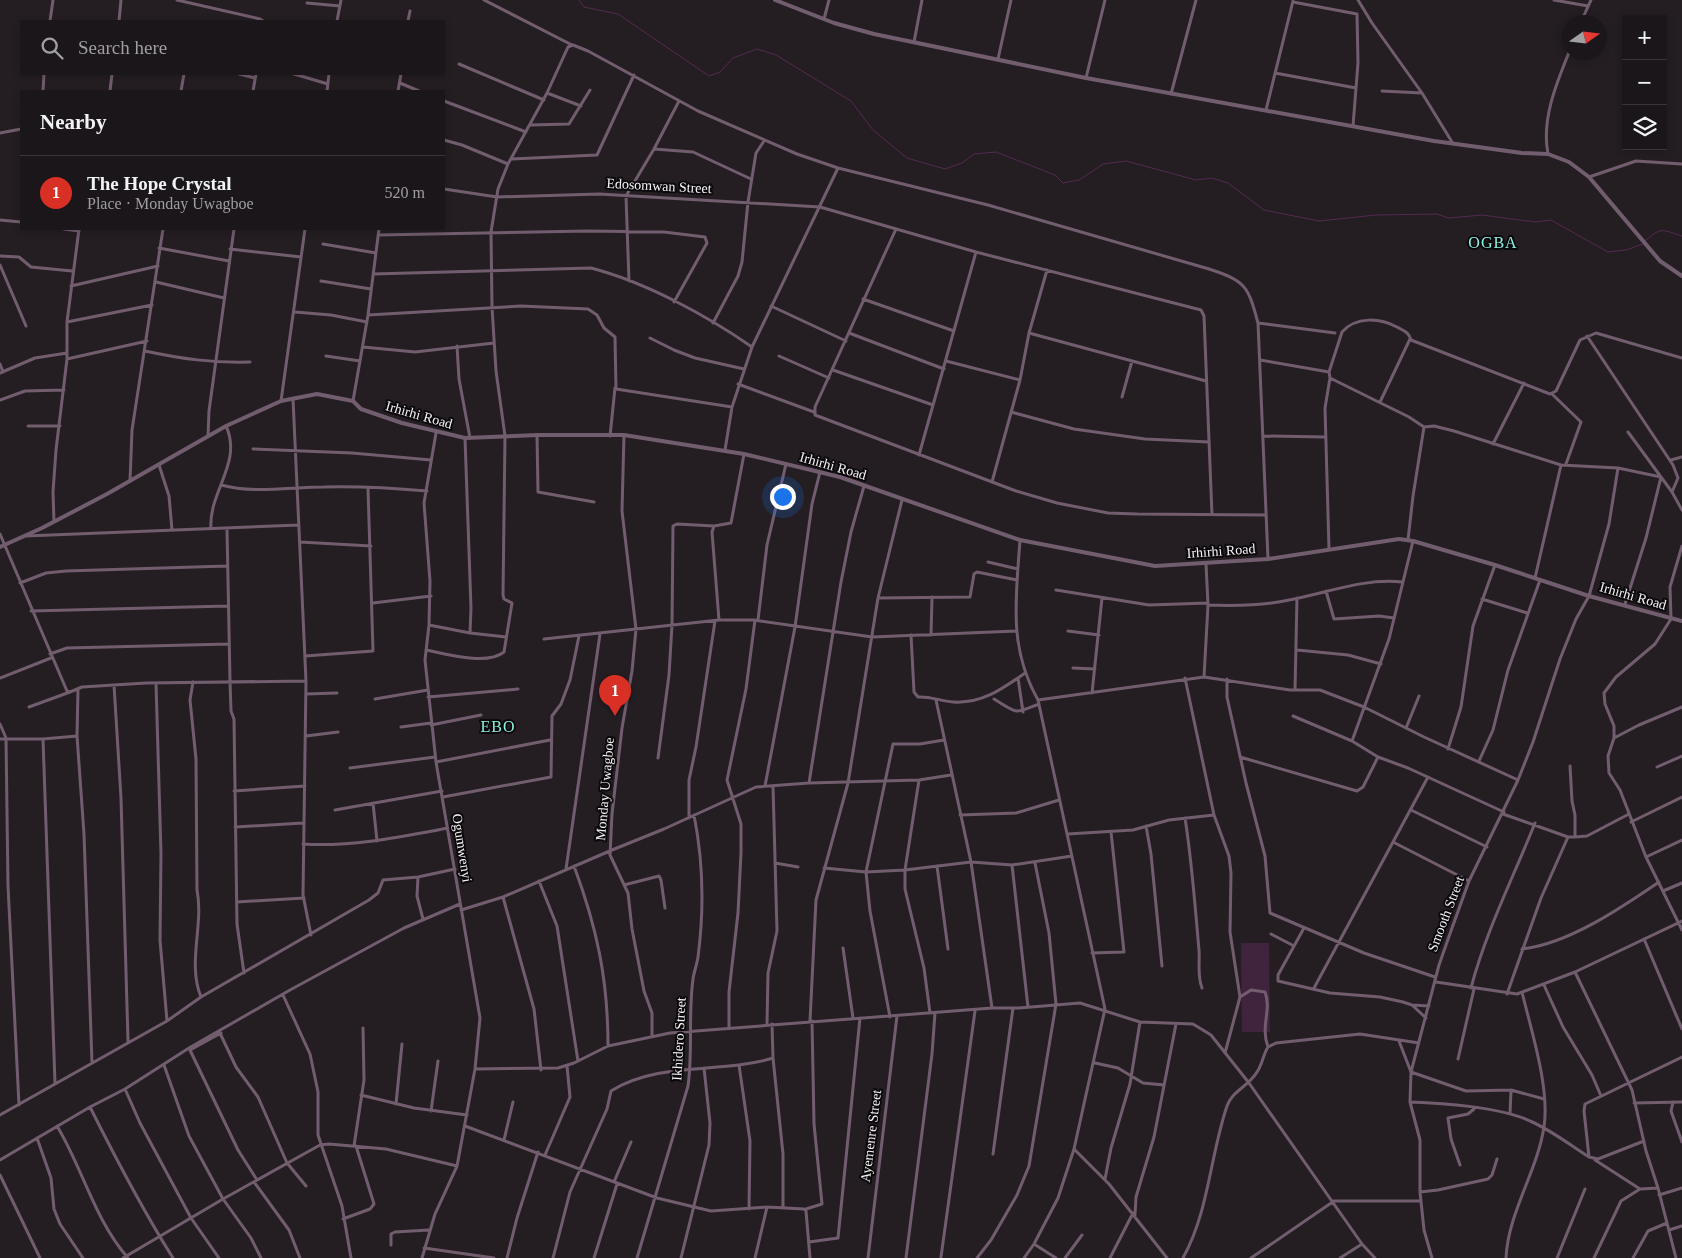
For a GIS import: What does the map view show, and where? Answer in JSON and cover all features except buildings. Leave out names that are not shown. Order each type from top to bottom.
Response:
[{"type":"street","points":[[50,20],[53,0]]},
{"type":"street","points":[[118,20],[121,0]]},
{"type":"street","points":[[177,0],[262,20]]},
{"type":"street","points":[[337,20],[341,0]]},
{"type":"street","points":[[484,0],[572,45],[579,46],[679,101],[764,141],[838,168],[988,205],[1231,276],[1245,286],[1250,294],[1258,323],[1268,559]]},
{"type":"street","points":[[775,0],[824,19],[874,34],[1086,78],[1353,126],[1522,153],[1548,154],[1569,162],[1589,177],[1660,261],[1682,276]]},
{"type":"street","points":[[824,19],[829,0]]},
{"type":"street","points":[[914,42],[922,1],[915,0]]},
{"type":"street","points":[[998,59],[1011,0]]},
{"type":"street","points":[[1086,78],[1105,0]]},
{"type":"street","points":[[1171,94],[1196,0]]},
{"type":"street","points":[[1358,0],[1372,23],[1422,93],[1452,142]]},
{"type":"street","points":[[1554,0],[1588,6]]},
{"type":"street","points":[[1584,15],[1591,0]]},
{"type":"street","points":[[1266,110],[1293,1],[1357,14],[1356,88],[1353,126]]},
{"type":"street","points":[[306,3],[340,6]]},
{"type":"street","points":[[408,20],[410,11]]},
{"type":"street","points":[[426,650],[468,658],[497,656],[504,652],[512,602],[504,599],[503,595],[505,436],[494,343],[491,232],[497,197],[508,164],[544,100],[568,47],[572,45]]},
{"type":"street","points":[[1548,154],[1545,134],[1547,120],[1567,60]]},
{"type":"street","points":[[458,64],[544,100]]},
{"type":"street","points":[[1275,73],[1356,88]]},
{"type":"street","points":[[43,90],[44,75]]},
{"type":"street","points":[[110,90],[112,75]]},
{"type":"street","points":[[181,90],[184,75]]},
{"type":"street","points":[[297,75],[328,84]]},
{"type":"street","points":[[326,90],[329,75]]},
{"type":"street","points":[[398,90],[401,75]]},
{"type":"street","points":[[511,159],[597,155],[634,75]]},
{"type":"street","points":[[253,90],[256,76]]},
{"type":"street","points":[[400,84],[416,90]]},
{"type":"street","points":[[530,125],[569,124],[590,90]]},
{"type":"street","points":[[1382,91],[1422,93]]},
{"type":"street","points":[[547,93],[581,106]]},
{"type":"street","points":[[445,101],[526,132]]},
{"type":"street","points":[[629,281],[626,196],[654,149],[679,101]]},
{"type":"street","points":[[0,133],[20,129]]},
{"type":"street","points":[[445,140],[462,145],[508,164]]},
{"type":"street","points":[[714,324],[738,276],[742,262],[751,179],[757,151],[764,141]]},
{"type":"street","points":[[654,149],[694,152],[704,159],[751,179]]},
{"type":"street","points":[[1589,177],[1636,161],[1682,164]]},
{"type":"street","points":[[725,450],[738,384],[752,347],[838,168]]},
{"type":"street","name":"Edosomwan Street","points":[[445,189],[497,197],[599,194],[820,207],[976,252],[1201,310],[1204,316],[1206,381]]},
{"type":"street","points":[[0,220],[20,222]]},
{"type":"street","points":[[814,412],[896,229]]},
{"type":"street","points":[[54,522],[53,492],[67,359],[67,322],[72,271],[79,230]]},
{"type":"street","points":[[130,481],[132,430],[163,230]]},
{"type":"street","points":[[208,436],[230,248],[234,230]]},
{"type":"street","points":[[281,401],[295,312],[305,230]]},
{"type":"street","points":[[354,401],[367,322],[379,230]]},
{"type":"street","points":[[378,235],[491,232],[628,232],[688,234],[705,237],[707,243],[674,302]]},
{"type":"street","points":[[324,244],[376,253]]},
{"type":"street","points":[[160,248],[229,262]]},
{"type":"street","points":[[230,248],[302,256]]},
{"type":"street","points":[[920,456],[976,252]]},
{"type":"street","points":[[0,256],[19,257],[31,267],[72,271]]},
{"type":"street","points":[[0,265],[26,326]]},
{"type":"street","points":[[71,286],[158,266]]},
{"type":"street","points":[[373,274],[491,269],[591,268],[629,281],[674,302],[752,347]]},
{"type":"street","points":[[992,482],[1020,380],[1029,333],[1046,270]]},
{"type":"street","points":[[321,281],[371,289]]},
{"type":"street","points":[[156,282],[224,298]]},
{"type":"street","points":[[863,299],[954,331]]},
{"type":"street","points":[[67,322],[152,305]]},
{"type":"street","points":[[368,315],[521,306],[593,311],[604,328],[615,337],[615,387],[610,436]]},
{"type":"street","points":[[771,306],[846,341]]},
{"type":"street","points":[[295,312],[331,315],[367,322]]},
{"type":"street","points":[[1329,549],[1325,408],[1330,378],[1329,372],[1342,332],[1357,323],[1374,320],[1386,322],[1408,333],[1410,339],[1380,402]]},
{"type":"street","points":[[1258,323],[1335,333]]},
{"type":"street","points":[[849,333],[944,369]]},
{"type":"street","points":[[1029,333],[1206,381],[1212,515]]},
{"type":"street","points":[[1552,394],[1556,391],[1580,340],[1587,336],[1601,333],[1682,358]]},
{"type":"street","points":[[1587,336],[1670,461],[1678,478],[1672,492]]},
{"type":"street","points":[[650,338],[695,358],[744,369]]},
{"type":"street","points":[[1410,339],[1524,383],[1544,393],[1552,394],[1581,422],[1566,464]]},
{"type":"street","points":[[67,359],[147,341]]},
{"type":"street","points":[[363,347],[415,352],[494,343]]},
{"type":"street","points":[[457,346],[459,379],[470,438]]},
{"type":"street","points":[[145,351],[189,361],[216,363],[250,362]]},
{"type":"street","points":[[0,364],[2,372],[35,358],[67,352]]},
{"type":"street","points":[[326,356],[360,361]]},
{"type":"street","points":[[779,356],[829,378]]},
{"type":"street","points":[[1260,360],[1329,372]]},
{"type":"street","points":[[946,361],[1020,380]]},
{"type":"street","points":[[1122,398],[1132,361]]},
{"type":"street","points":[[833,370],[933,405]]},
{"type":"street","points":[[1330,378],[1380,402],[1424,427],[1434,426],[1454,431],[1561,465],[1618,468],[1661,477]]},
{"type":"street","points":[[1493,444],[1524,383]]},
{"type":"street","points":[[738,384],[814,412],[821,418],[920,456],[1057,503],[1108,513],[1265,514]]},
{"type":"street","points":[[615,387],[619,390],[732,407]]},
{"type":"street","points":[[0,400],[25,391],[64,390]]},
{"type":"street","name":"Irhirhi Road","points":[[2,546],[54,522],[226,426],[281,401],[317,394],[354,401],[361,409],[436,433],[464,438],[537,435],[624,435],[725,450],[820,472],[1020,540],[1155,566],[1268,559],[1399,539],[1495,565],[1589,596],[1625,604],[1682,621]]},
{"type":"street","points":[[293,399],[306,681],[303,823],[304,898],[311,934]]},
{"type":"street","points":[[1011,412],[1074,429],[1145,439],[1209,442]]},
{"type":"street","points":[[28,426],[60,426]]},
{"type":"street","points":[[210,529],[213,503],[231,457],[232,438],[226,426]]},
{"type":"street","points":[[1352,742],[1381,664],[1394,618],[1411,541],[1413,496],[1424,427]]},
{"type":"street","points":[[1628,432],[1672,492],[1682,510]]},
{"type":"street","name":"Ogumwenyi","points":[[422,1258],[429,1230],[457,1166],[475,1070],[480,1018],[435,756],[425,660],[430,625],[430,596],[424,503],[436,433]]},
{"type":"street","points":[[537,435],[538,492],[594,502]]},
{"type":"street","name":"Monday Uwagboe","points":[[624,435],[622,511],[636,629],[612,819],[612,862],[628,893],[632,929],[646,1000],[652,1013],[652,1036]]},
{"type":"street","points":[[1263,436],[1325,437]]},
{"type":"street","points":[[464,438],[470,633]]},
{"type":"street","points":[[252,449],[352,453],[431,460]]},
{"type":"street","points":[[658,758],[669,675],[672,626],[673,526],[677,524],[714,526],[731,523],[744,454]]},
{"type":"street","points":[[1670,461],[1682,457]]},
{"type":"street","points":[[729,1027],[729,992],[738,913],[741,824],[727,780],[728,770],[746,689],[767,545],[786,464]]},
{"type":"street","points":[[159,465],[169,496],[172,530]]},
{"type":"street","points":[[1535,578],[1561,465]]},
{"type":"street","name":"Smooth Street","points":[[1435,978],[1470,881],[1504,813],[1518,780],[1533,742],[1560,659],[1576,619],[1589,596],[1609,524],[1618,468]]},
{"type":"street","points":[[765,786],[795,627],[812,504],[820,472]]},
{"type":"street","points":[[1625,604],[1646,538],[1661,477]]},
{"type":"street","points":[[220,485],[234,489],[322,487],[427,491]]},
{"type":"street","points":[[809,783],[849,541],[864,486]]},
{"type":"street","points":[[305,656],[373,651],[368,488]]},
{"type":"street","points":[[465,1126],[656,1198],[711,1211],[767,1207],[805,1209],[822,1204],[814,1124],[811,1021],[815,914],[824,868],[848,783],[878,598],[902,500]]},
{"type":"street","points":[[25,536],[298,525]]},
{"type":"street","points":[[689,818],[691,764],[696,747],[717,621],[714,526]]},
{"type":"street","points":[[226,529],[231,711],[234,719],[236,902],[244,973]]},
{"type":"street","points":[[0,534],[2,546],[20,583],[64,688],[70,692]]},
{"type":"street","points":[[1020,540],[1015,610],[1017,645],[1025,673],[1038,702],[1105,1009],[1095,1063],[1074,1149],[1058,1198],[1034,1244],[1024,1258]]},
{"type":"street","points":[[300,542],[371,546]]},
{"type":"street","points":[[1682,546],[1670,587],[1671,619],[1655,644],[1608,687],[1604,693],[1605,704],[1614,726],[1614,738],[1608,756],[1609,773],[1620,790],[1646,857],[1680,922],[1682,930]]},
{"type":"street","points":[[988,562],[1018,569]]},
{"type":"street","points":[[1204,677],[1208,604],[1206,564]]},
{"type":"street","points":[[1448,749],[1461,707],[1470,637],[1495,565]]},
{"type":"street","points":[[20,583],[46,574],[66,571],[227,566]]},
{"type":"street","points":[[878,598],[970,597],[976,572],[1017,580]]},
{"type":"street","points":[[1479,761],[1492,730],[1508,670],[1540,580]]},
{"type":"street","points":[[1056,590],[1149,606],[1208,604],[1241,606],[1297,598],[1368,582],[1402,582]]},
{"type":"street","points":[[1326,591],[1334,619],[1379,616],[1394,618]]},
{"type":"street","points":[[372,603],[430,596]]},
{"type":"street","points":[[931,635],[932,597]]},
{"type":"street","points":[[1092,693],[1102,598]]},
{"type":"street","points":[[1295,690],[1297,598]]},
{"type":"street","points":[[1482,599],[1527,614]]},
{"type":"street","points":[[31,611],[228,606]]},
{"type":"street","points":[[544,639],[717,621],[756,620],[872,637],[1016,631]]},
{"type":"street","points":[[430,625],[470,633],[506,637]]},
{"type":"street","points":[[1068,631],[1099,635]]},
{"type":"street","points":[[566,869],[600,634]]},
{"type":"street","points":[[912,635],[914,692],[918,697],[930,696],[936,700],[968,702],[982,699],[1025,673]]},
{"type":"street","points":[[443,797],[551,777],[550,740],[552,716],[561,704],[570,680],[579,636]]},
{"type":"street","points":[[0,678],[67,648],[229,644]]},
{"type":"street","points":[[1297,650],[1348,655],[1381,664]]},
{"type":"street","points":[[1073,668],[1095,669]]},
{"type":"street","points":[[994,698],[1015,711],[1023,712],[1038,702],[1092,693],[1147,687],[1185,678],[1204,677],[1295,690],[1320,690],[1364,707],[1448,749],[1479,761],[1518,780]]},
{"type":"street","points":[[1018,678],[1023,712]]},
{"type":"street","points":[[1185,678],[1214,815],[1229,856],[1231,873],[1230,932],[1240,997],[1225,1054]]},
{"type":"street","points":[[1227,679],[1227,697],[1265,856],[1269,882],[1268,909],[1270,912],[1364,953],[1435,978],[1436,982],[1411,1072],[1410,1102],[1420,1140],[1420,1192],[1424,1230],[1432,1258]]},
{"type":"street","points":[[29,707],[82,687],[230,681],[306,681]]},
{"type":"street","points":[[193,682],[190,700],[196,759],[197,890],[200,911],[195,952],[198,991],[201,997]]},
{"type":"street","points":[[156,683],[161,854],[160,940],[166,1021]]},
{"type":"street","points":[[114,685],[121,798],[128,1041]]},
{"type":"street","points":[[428,697],[518,689]]},
{"type":"street","points":[[78,690],[77,736],[84,834],[92,1064]]},
{"type":"street","points":[[375,699],[428,690]]},
{"type":"street","points":[[306,694],[337,693]]},
{"type":"street","points":[[1406,728],[1419,696]]},
{"type":"street","points":[[936,700],[971,862],[992,1008]]},
{"type":"street","points":[[1614,738],[1639,725],[1682,708]]},
{"type":"street","points":[[401,727],[481,715]]},
{"type":"street","points":[[1293,716],[1352,742],[1378,757],[1428,777],[1504,813],[1568,837],[1587,836],[1629,814]]},
{"type":"street","points":[[0,724],[6,738],[8,886],[19,1105]]},
{"type":"street","points":[[306,736],[338,732]]},
{"type":"street","points":[[0,739],[42,739],[77,736]]},
{"type":"street","points":[[42,739],[55,1083]]},
{"type":"street","points":[[436,762],[550,740]]},
{"type":"street","points":[[890,1017],[870,911],[866,872],[895,742],[920,744],[944,740]]},
{"type":"street","points":[[350,768],[435,756]]},
{"type":"street","points":[[1657,767],[1682,756]]},
{"type":"street","points":[[1240,757],[1352,791],[1362,788],[1378,757]]},
{"type":"street","points":[[1570,766],[1572,801],[1575,815],[1575,837]]},
{"type":"street","points":[[461,910],[503,897],[689,818],[746,791],[765,786],[919,780],[951,775]]},
{"type":"street","points":[[1314,988],[1428,777]]},
{"type":"street","points":[[906,1258],[932,1054],[932,1013],[924,968],[905,889],[919,780]]},
{"type":"street","points":[[234,791],[304,786]]},
{"type":"street","points":[[767,1024],[768,973],[777,931],[772,786]]},
{"type":"street","points":[[335,810],[442,791]]},
{"type":"street","points":[[1631,822],[1682,797]]},
{"type":"street","points":[[960,815],[1016,813],[1059,800]]},
{"type":"street","points":[[373,804],[377,841]]},
{"type":"street","points":[[1411,810],[1487,848]]},
{"type":"street","name":"Ikhidero Street","points":[[637,1258],[688,1086],[693,980],[698,956],[700,905],[701,851],[694,815]]},
{"type":"street","points":[[1068,834],[1133,830],[1169,820],[1214,815]]},
{"type":"street","points":[[1185,818],[1191,862],[1199,951],[1199,974],[1202,988]]},
{"type":"street","points":[[235,827],[303,823]]},
{"type":"street","points":[[1458,1059],[1472,989],[1503,895],[1516,871],[1535,824]]},
{"type":"street","points":[[1146,826],[1152,854],[1162,966]]},
{"type":"street","points":[[303,844],[320,845],[377,841],[448,828]]},
{"type":"street","points":[[1092,953],[1124,952],[1111,832]]},
{"type":"street","points":[[1507,994],[1541,898],[1568,837]]},
{"type":"street","points":[[1646,857],[1682,840]]},
{"type":"street","points":[[1393,842],[1470,881]]},
{"type":"street","points":[[824,868],[866,872],[906,870],[971,862],[1012,865],[1072,856]]},
{"type":"street","points":[[775,863],[798,867]]},
{"type":"street","points":[[977,1258],[991,1240],[1016,1195],[1029,1166],[1056,1004],[1049,933],[1035,863]]},
{"type":"street","points":[[1012,865],[1028,1007]]},
{"type":"street","points":[[574,866],[591,913],[597,937],[607,1006],[608,1046]]},
{"type":"street","points":[[937,866],[948,949]]},
{"type":"street","points":[[0,1115],[92,1064],[128,1041],[166,1021],[201,997],[370,900],[378,893],[383,880],[418,877],[455,869]]},
{"type":"street","points":[[624,886],[659,876],[665,908]]},
{"type":"street","points":[[418,877],[417,896],[423,919]]},
{"type":"street","points":[[539,881],[557,926],[578,1061]]},
{"type":"street","points":[[1522,949],[1538,948],[1567,937],[1632,900],[1659,882]]},
{"type":"street","points":[[1663,892],[1682,884]]},
{"type":"street","points":[[503,897],[534,1009],[541,1070]]},
{"type":"street","points":[[236,902],[304,898]]},
{"type":"street","points":[[0,1160],[90,1106],[125,1089],[283,995],[404,928],[460,904]]},
{"type":"street","points":[[1436,982],[1507,994],[1522,992],[1575,972],[1680,922]]},
{"type":"street","points":[[1304,928],[1277,980],[1330,993],[1380,997],[1412,1005],[1429,1006]]},
{"type":"street","points":[[1271,934],[1294,946]]},
{"type":"street","points":[[1644,939],[1682,1029]]},
{"type":"street","points":[[843,948],[853,1018]]},
{"type":"street","points":[[1575,972],[1629,1083],[1676,1258]]},
{"type":"street","points":[[1544,985],[1563,1027],[1592,1075],[1601,1096]]},
{"type":"street","points":[[1240,997],[1251,990],[1265,992],[1267,1012],[1264,1036],[1268,1048]]},
{"type":"street","points":[[1506,1258],[1507,1241],[1544,1128],[1544,1099],[1537,1052],[1522,992]]},
{"type":"street","points":[[283,995],[310,1054],[318,1092],[318,1135],[320,1145],[339,1197],[352,1258]]},
{"type":"street","points":[[475,1070],[541,1070],[567,1066],[608,1046],[652,1036],[729,1027],[890,1017],[992,1008],[1080,1003],[1105,1009],[1140,1022],[1193,1024],[1211,1035],[1249,1083],[1334,1201],[1362,1244],[1375,1258]]},
{"type":"street","points":[[1412,1005],[1426,1018]]},
{"type":"street","points":[[993,1154],[1013,1008]]},
{"type":"street","points":[[941,1257],[975,1010]]},
{"type":"street","name":"Ayemenre Street","points":[[868,1258],[897,1016]]},
{"type":"street","points":[[809,1242],[838,1238],[860,1018]]},
{"type":"street","points":[[1105,1179],[1111,1148],[1131,1077],[1140,1022]]},
{"type":"street","points":[[772,1024],[773,1058],[784,1154],[783,1208]]},
{"type":"street","points":[[1110,1258],[1134,1214],[1136,1198],[1154,1137],[1176,1024]]},
{"type":"street","points":[[344,1219],[370,1209],[374,1204],[355,1146],[364,1080],[363,1028]]},
{"type":"street","points":[[220,1032],[236,1067],[258,1097],[287,1163],[306,1186]]},
{"type":"street","points":[[1183,1258],[1198,1222],[1210,1181],[1228,1104],[1236,1092],[1249,1083],[1258,1072],[1268,1048],[1276,1043],[1354,1034],[1419,1042]]},
{"type":"street","points":[[1399,1041],[1411,1072],[1466,1091],[1511,1090],[1544,1099]]},
{"type":"street","points":[[396,1104],[402,1044]]},
{"type":"street","points":[[190,1049],[238,1150],[289,1230],[300,1258]]},
{"type":"street","points":[[1589,1157],[1584,1111],[1585,1104],[1682,1057]]},
{"type":"street","points":[[553,1258],[570,1192],[579,1168],[607,1109],[610,1090],[622,1083],[662,1074],[739,1065],[773,1058]]},
{"type":"street","points":[[431,1111],[438,1061]]},
{"type":"street","points":[[1095,1063],[1118,1068],[1143,1083],[1164,1085]]},
{"type":"street","points":[[164,1065],[189,1136],[223,1199],[251,1238],[261,1258]]},
{"type":"street","points":[[739,1065],[750,1141],[749,1209]]},
{"type":"street","points":[[545,1155],[570,1097],[567,1066]]},
{"type":"street","points":[[682,1258],[688,1240],[693,1206],[709,1145],[710,1123],[704,1068]]},
{"type":"street","points":[[125,1089],[140,1123],[190,1218],[218,1258]]},
{"type":"street","points":[[1510,1114],[1511,1090]]},
{"type":"street","points":[[361,1095],[396,1104],[466,1116]]},
{"type":"street","points":[[504,1140],[513,1102]]},
{"type":"street","points":[[1410,1102],[1446,1103],[1510,1114],[1544,1128],[1640,1189]]},
{"type":"street","points":[[1673,1102],[1671,1111],[1682,1142]]},
{"type":"street","points":[[1634,1103],[1682,1102]]},
{"type":"street","points":[[90,1106],[158,1237],[173,1258]]},
{"type":"street","points":[[1460,1164],[1451,1139],[1448,1118],[1468,1114],[1475,1109]]},
{"type":"street","points":[[57,1126],[72,1152],[92,1201],[126,1257],[190,1218],[320,1145],[330,1144],[386,1150],[457,1166]]},
{"type":"street","points":[[38,1138],[51,1178],[54,1209],[60,1224],[83,1258]]},
{"type":"street","points":[[1595,1159],[1644,1141]]},
{"type":"street","points":[[594,1258],[616,1183],[631,1142]]},
{"type":"street","points":[[1074,1149],[1105,1179],[1134,1214],[1166,1256],[1161,1258]]},
{"type":"street","points":[[507,1258],[516,1218],[538,1152]]},
{"type":"street","points":[[1420,1192],[1488,1179],[1492,1175],[1497,1159]]},
{"type":"street","points":[[0,1175],[40,1258]]},
{"type":"street","points":[[1594,1258],[1621,1201],[1640,1189],[1658,1188]]},
{"type":"street","points":[[1659,1195],[1682,1188]]},
{"type":"street","points":[[1557,1258],[1585,1189]]},
{"type":"street","points":[[1251,1258],[1334,1201],[1421,1201]]},
{"type":"street","points":[[755,1258],[767,1207]]},
{"type":"street","points":[[805,1209],[810,1258]]},
{"type":"street","points":[[1633,1258],[1648,1231],[1667,1223]]},
{"type":"street","points":[[1669,1230],[1682,1226]]},
{"type":"street","points":[[392,1245],[391,1234],[395,1232],[429,1230]]},
{"type":"street","points":[[1065,1258],[1082,1235]]},
{"type":"street","points":[[1034,1244],[1056,1258]]},
{"type":"street","points":[[1340,1258],[1362,1244]]},
{"type":"street","points":[[424,1248],[463,1256],[494,1258]]},
{"type":"shaded area","points":[[1241,943],[1269,943],[1270,1032],[1242,1032]]},
{"type":"waterway","points":[[579,0],[584,7],[618,14],[709,76],[720,72],[733,58],[757,49],[776,55],[851,101],[873,130],[907,158],[945,169],[962,163],[974,154],[996,152],[1055,175],[1063,183],[1079,180],[1103,164],[1126,161],[1196,180],[1212,178],[1228,183],[1264,210],[1319,221],[1376,215],[1437,214],[1449,218],[1482,215],[1535,222],[1551,220],[1608,252],[1626,250],[1643,244]]},
{"type":"waterway","points":[[1645,241],[1659,231],[1682,236]]},
{"type":"place","name":"The Hope Crystal","points":[[615,716]]},
{"type":"district","name":"OGBA","points":[[1493,242]]},
{"type":"district","name":"EBO","points":[[498,726]]}]
